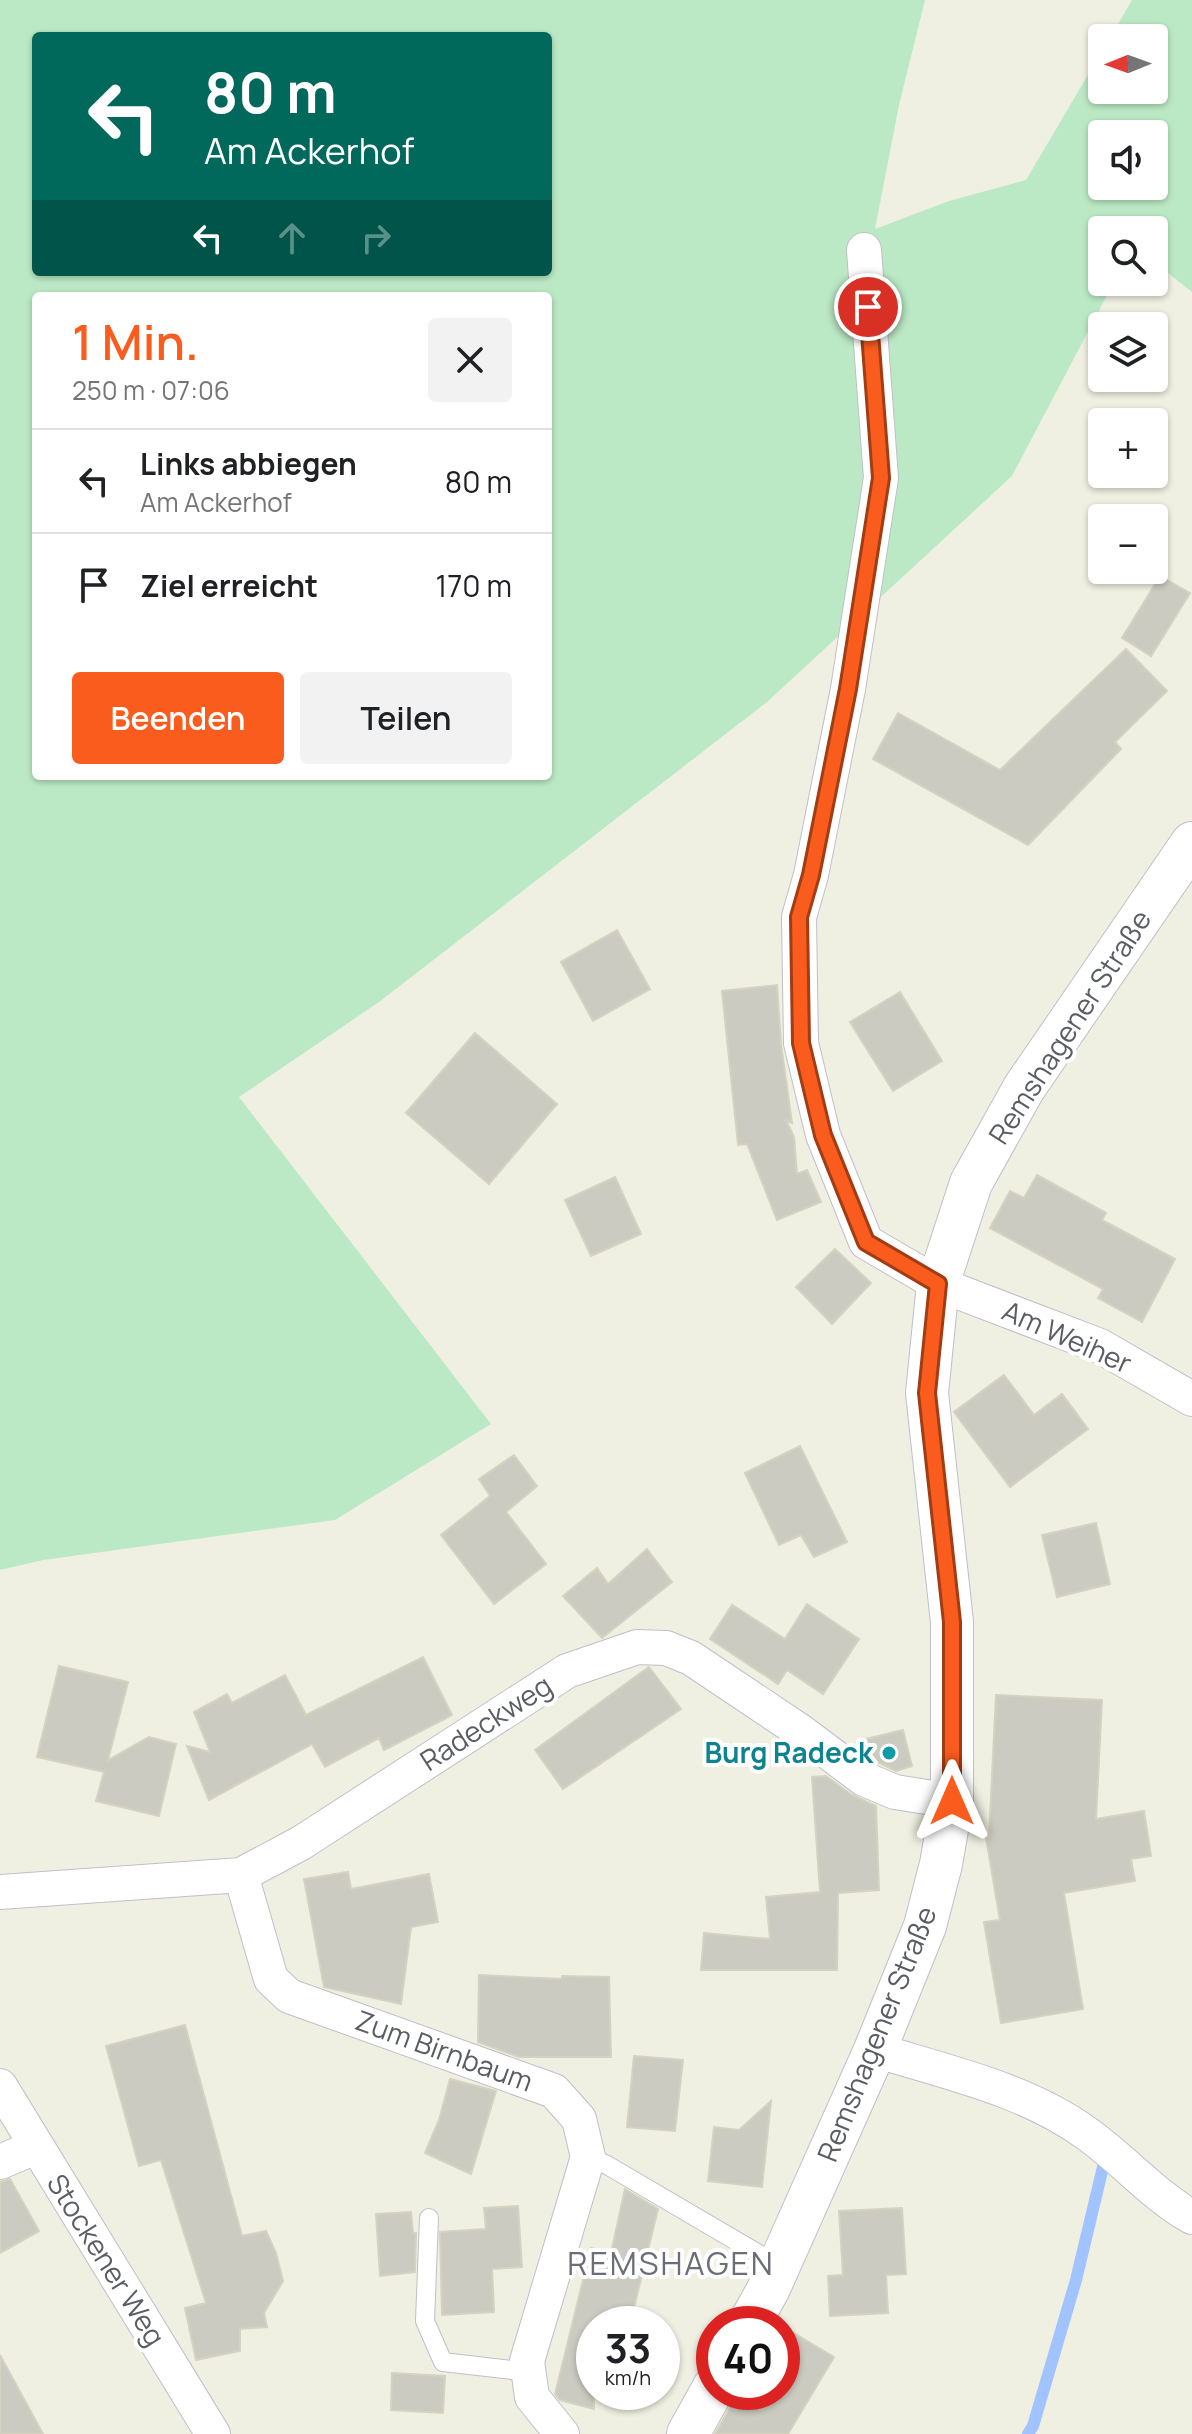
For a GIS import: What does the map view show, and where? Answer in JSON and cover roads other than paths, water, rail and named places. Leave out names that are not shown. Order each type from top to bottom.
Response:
[{"type":"street","name":"Am Weiher","points":[[864,250],[881,478],[848,689],[811,875],[799,917],[801,1043],[823,1135],[866,1242],[938,1284],[1100,1346],[1192,1399]]},
{"type":"street","name":"Remshagener Straße","points":[[758,2306],[875,2050],[925,1926],[941,1864],[952,1801],[952,1622],[927,1393],[938,1284],[971,1183],[1024,1088],[1192,843]]},
{"type":"street","name":"Radeckweg","points":[[0,1892],[241,1875],[301,1843],[567,1671],[637,1647],[666,1648],[691,1658],[800,1731],[864,1779],[895,1792],[952,1801]]},
{"type":"street","name":"Zum Birnbaum","points":[[241,1875],[271,1979],[289,1996],[554,2091],[579,2119],[588,2157]]},
{"type":"street","points":[[875,2050],[991,2086],[1037,2105],[1085,2132],[1192,2217]]},
{"type":"street","name":"Stockener Weg","points":[[0,2086],[213,2434]]},
{"type":"street","points":[[0,2162],[35,2147]]},
{"type":"street","points":[[562,2434],[532,2397],[527,2361],[588,2157]]},
{"type":"street","points":[[688,2434],[701,2410]]},
{"type":"lane","points":[[588,2157],[607,2165],[779,2266]]},
{"type":"lane","points":[[429,2218],[425,2321],[443,2362],[529,2372]]},
{"type":"waterway","points":[[1028,2434],[1076,2280],[1103,2167]]},
{"type":"place","name":"Burg Radeck","points":[[889,1753]]},
{"type":"district","name":"REMSHAGEN","points":[[671,2264]]}]
